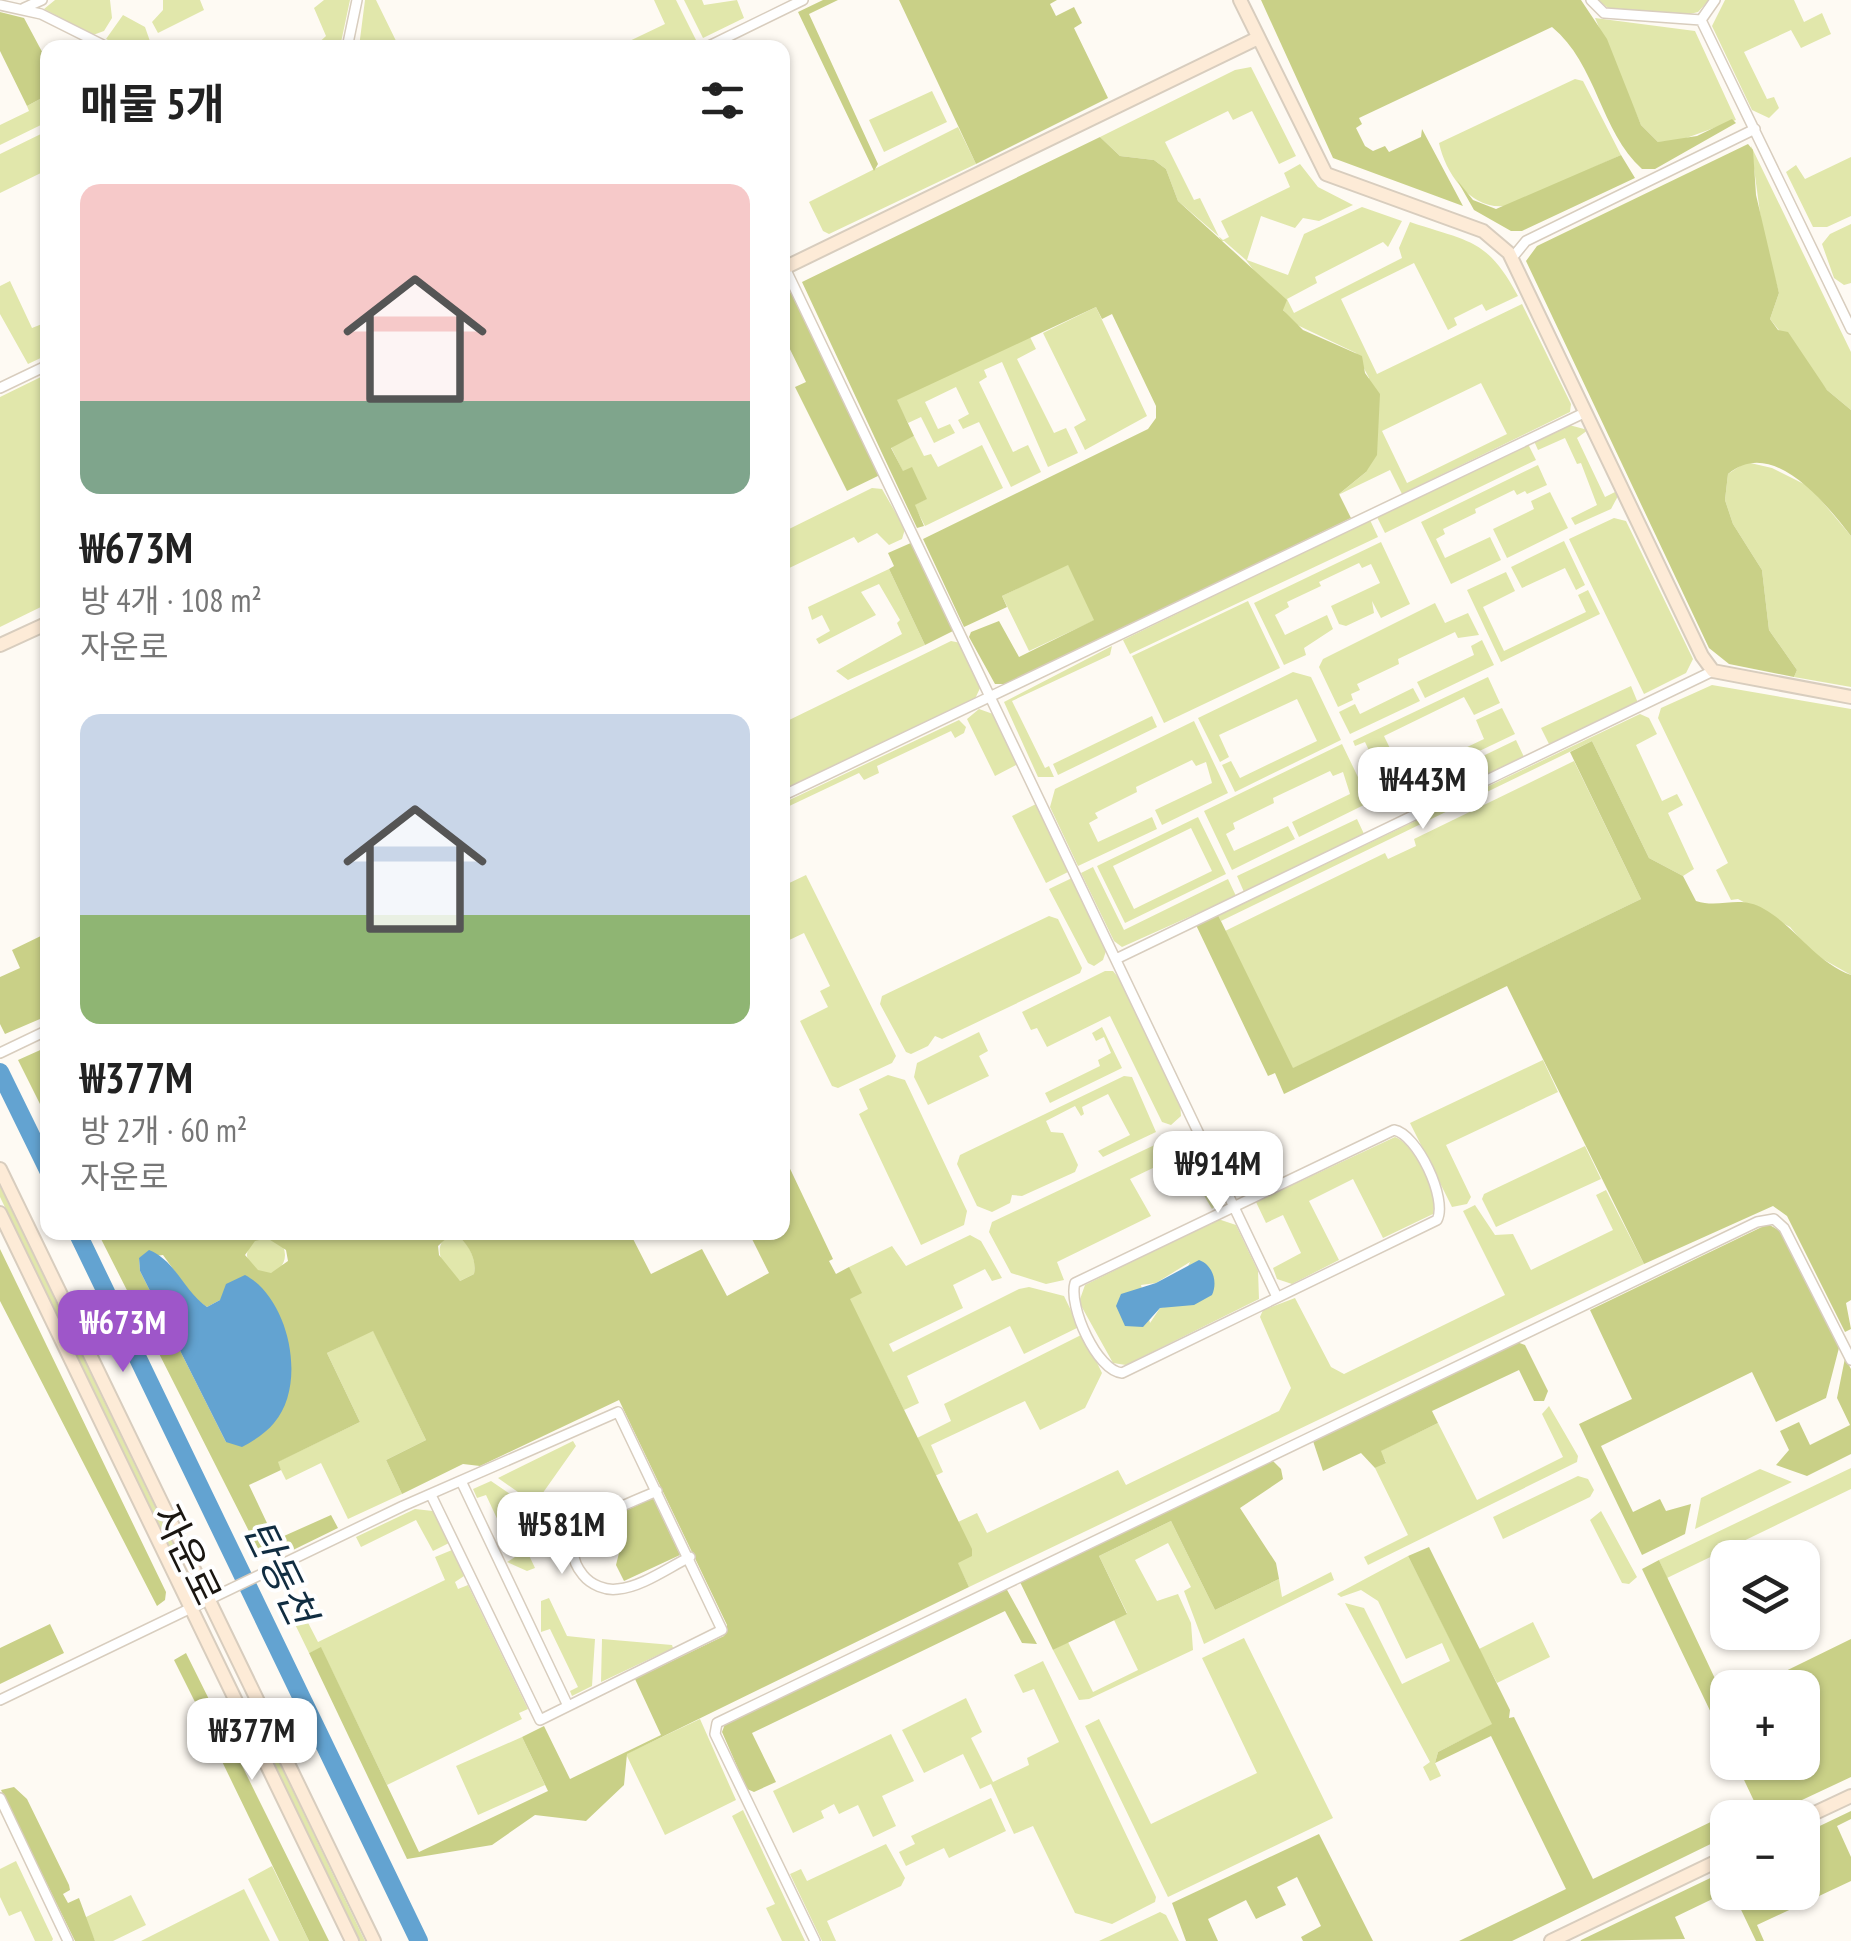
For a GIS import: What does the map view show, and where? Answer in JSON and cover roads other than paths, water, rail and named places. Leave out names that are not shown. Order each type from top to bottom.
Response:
[{"type":"street","points":[[24,8],[42,0]]},
{"type":"street","points":[[41,14],[36,7],[42,0]]},
{"type":"street","points":[[349,40],[357,0]]},
{"type":"street","points":[[721,40],[803,0]]},
{"type":"street","points":[[1240,0],[1326,174],[1495,238],[1523,243]]},
{"type":"street","points":[[1592,0],[1604,13],[1701,20]]},
{"type":"street","points":[[1701,20],[1715,0]]},
{"type":"street","points":[[5,4],[41,14],[93,40]]},
{"type":"street","points":[[1701,20],[1851,329]]},
{"type":"street","points":[[790,265],[1258,38]]},
{"type":"street","points":[[1512,258],[1523,243],[1755,129]]},
{"type":"street","points":[[1495,238],[1512,258],[1702,656],[1713,671]]},
{"type":"street","points":[[790,280],[1278,1297]]},
{"type":"street","points":[[0,388],[40,369]]},
{"type":"street","points":[[790,792],[1586,412]]},
{"type":"street","points":[[0,645],[40,626]]},
{"type":"street","points":[[1116,960],[1713,671],[1851,697]]},
{"type":"street","points":[[0,1053],[40,1034]]},
{"type":"street","points":[[1394,1130],[1411,1138],[1440,1197],[1442,1210],[1430,1224],[1278,1297],[1122,1373],[1110,1370],[1100,1358],[1074,1303],[1075,1284],[1234,1205],[1394,1130]]},
{"type":"street","name":"자운로","points":[[0,1169],[374,1941]]},
{"type":"street","name":"자운로","points":[[0,1213],[352,1941]]},
{"type":"street","points":[[815,1941],[716,1734],[717,1724],[1757,1222],[1774,1219],[1784,1228],[1851,1360]]},
{"type":"street","points":[[0,1700],[431,1494],[618,1412],[721,1624],[719,1634],[540,1720],[431,1494]]},
{"type":"street","points":[[462,1483],[568,1706]]},
{"type":"street","points":[[658,1491],[588,1524],[576,1544],[578,1566],[593,1584],[618,1590],[690,1557]]},
{"type":"street","points":[[1820,1811],[1851,1796]]},
{"type":"street","points":[[0,1798],[68,1941]]},
{"type":"street","points":[[1551,1941],[1710,1865]]},
{"type":"water","points":[[149,1250],[166,1261],[207,1307],[220,1300],[226,1284],[245,1275],[273,1302],[289,1343],[290,1387],[274,1423],[242,1447],[226,1442],[140,1271],[139,1258]]},
{"type":"water","points":[[1199,1260],[1213,1274],[1212,1295],[1194,1305],[1160,1308],[1143,1327],[1125,1326],[1116,1306],[1121,1294],[1156,1283]]},
{"type":"waterway","name":"탄동천","points":[[0,1072],[40,1154]]},
{"type":"waterway","name":"탄동천","points":[[81,1240],[419,1941]]}]
